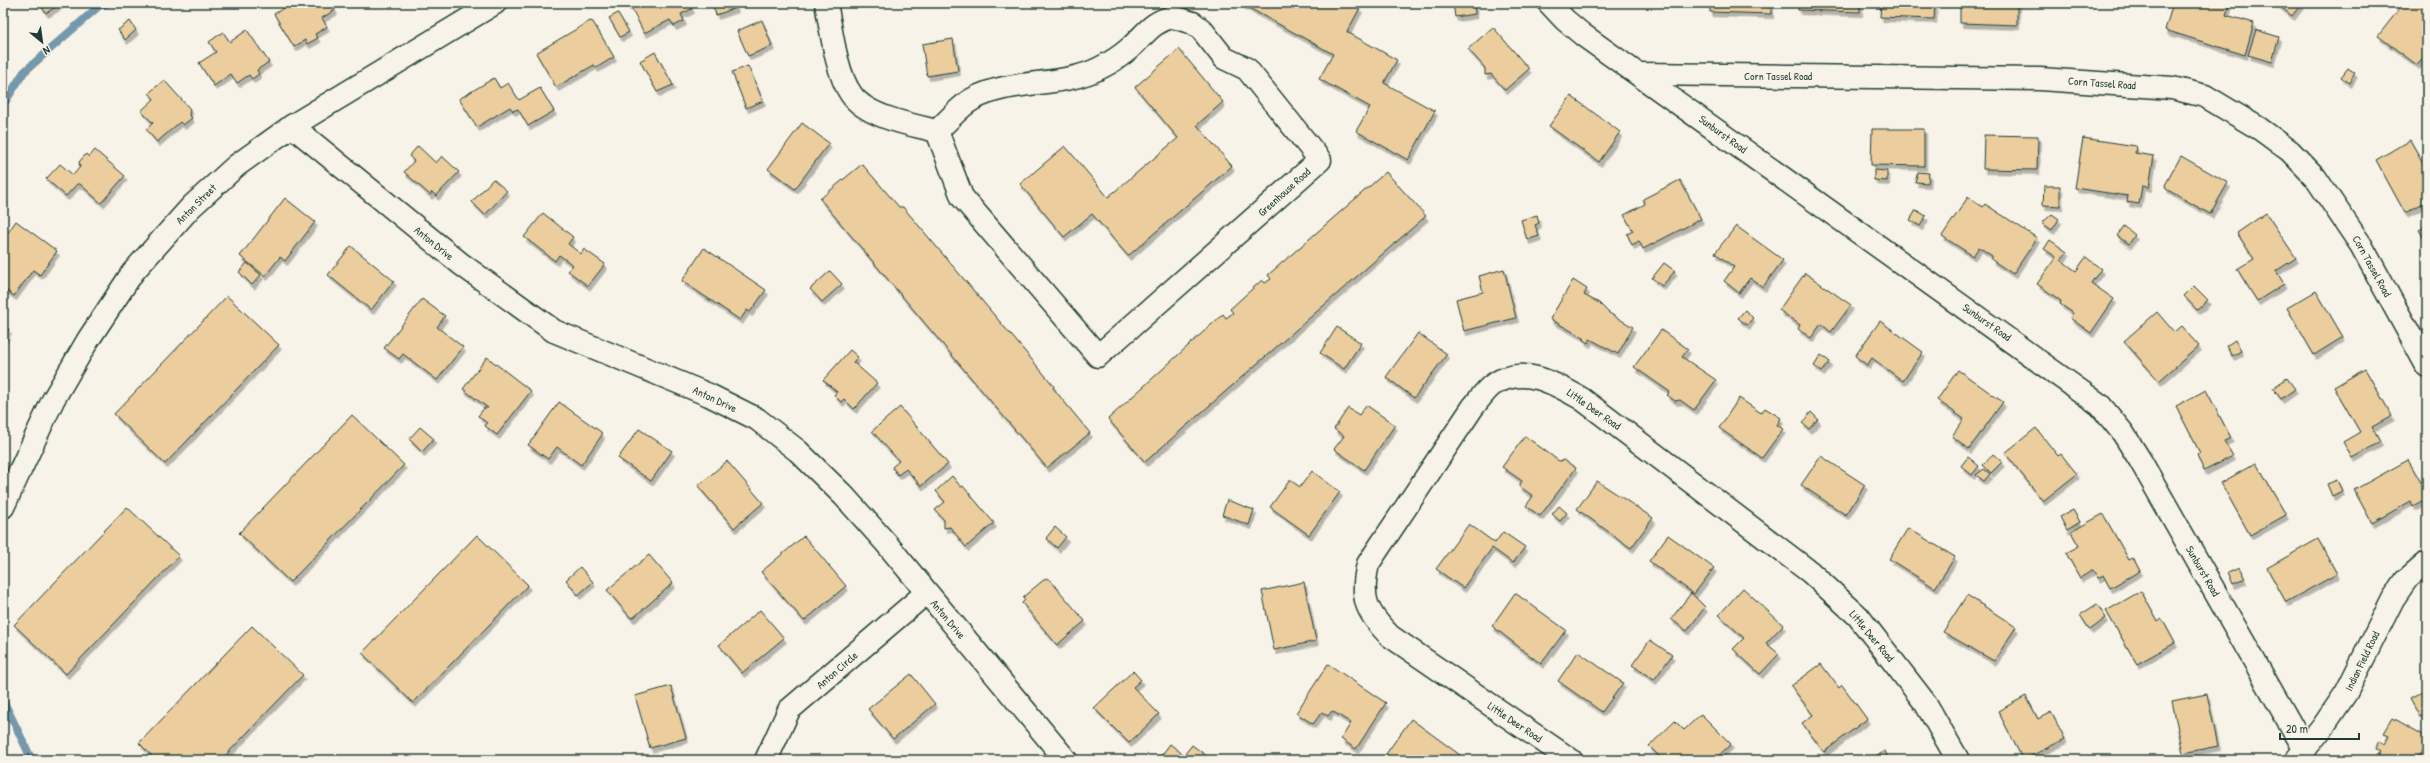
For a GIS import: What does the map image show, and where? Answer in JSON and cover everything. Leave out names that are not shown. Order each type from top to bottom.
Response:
[{"type":"street","name":"Anton Street","points":[[3,507],[53,400],[88,340],[133,272],[197,202],[236,166],[292,126],[495,3]]},
{"type":"street","points":[[826,3],[838,59],[851,94],[866,108],[901,122],[937,131]]},
{"type":"street","name":"Sunburst Road","points":[[1549,3],[1565,20],[1583,34],[2100,404],[2123,433],[2140,460],[2301,755]]},
{"type":"street","name":"Greenhouse Road","points":[[1173,17],[1193,24],[1202,30],[1224,58],[1247,69],[1320,160],[1098,356],[962,197],[937,131],[972,99],[990,91],[1078,76],[1099,69],[1130,48],[1150,26],[1162,19],[1173,17]]},
{"type":"street","name":"Corn Tassel Road","points":[[1640,74],[2040,79],[2172,88],[2205,96],[2260,129],[2290,151],[2315,177],[2361,245],[2427,366]]},
{"type":"street","name":"Anton Drive","points":[[292,126],[461,264],[554,331],[709,395],[757,419],[798,451],[844,496],[886,544],[1066,760]]},
{"type":"street","name":"Little Deer Road","points":[[1571,760],[1390,636],[1375,620],[1366,603],[1363,584],[1368,564],[1473,407],[1492,385],[1514,375],[1532,376],[1556,384],[1582,399],[1810,572],[1858,616],[1897,665],[1926,704],[1958,760]]},
{"type":"street","name":"Indian Field Road","points":[[2301,755],[2346,693],[2392,599],[2406,580],[2427,562]]},
{"type":"street","name":"Anton Circle","points":[[766,760],[789,710],[926,593]]},
{"type":"building","points":[[39,3],[62,3],[46,13]]},
{"type":"building","points":[[292,3],[331,3],[335,10],[322,18],[327,27],[315,34],[318,38],[307,44],[305,40],[294,47],[274,14]]},
{"type":"building","points":[[630,3],[689,3],[692,9],[681,14],[684,21],[674,26],[670,20],[644,33],[631,7],[626,5]]},
{"type":"building","points":[[712,3],[734,3],[736,8],[716,15]]},
{"type":"building","points":[[1240,3],[1351,3],[1360,8],[1347,32],[1397,60],[1384,83],[1435,111],[1408,160],[1356,131],[1370,107],[1319,79],[1333,54]]},
{"type":"building","points":[[1453,3],[1474,3],[1475,14],[1455,17]]},
{"type":"building","points":[[1710,3],[1771,3],[1771,14],[1710,12]]},
{"type":"building","points":[[1798,3],[1860,3],[1860,12],[1798,10]]},
{"type":"building","points":[[1881,3],[1935,3],[1934,19],[1880,17]]},
{"type":"building","points":[[1960,3],[2017,3],[2017,25],[1960,23]]},
{"type":"building","points":[[2173,3],[2201,3],[2211,6],[2212,3],[2230,3],[2226,15],[2254,23],[2245,55],[2165,30]]},
{"type":"building","points":[[2276,3],[2302,3],[2292,16]]},
{"type":"building","points":[[2404,3],[2427,3],[2427,55],[2417,65],[2378,36]]},
{"type":"building","points":[[618,13],[629,32],[620,37],[609,18]]},
{"type":"building","points":[[762,20],[772,46],[748,56],[737,31]]},
{"type":"building","points":[[130,21],[136,30],[125,40],[118,30]]},
{"type":"building","points":[[590,21],[593,22],[614,57],[596,68],[594,65],[556,87],[536,53]]},
{"type":"building","points":[[1493,27],[1529,69],[1505,90],[1491,74],[1485,75],[1485,68],[1468,49]]},
{"type":"building","points":[[247,30],[269,62],[257,70],[259,74],[252,79],[249,75],[237,83],[231,74],[214,86],[199,63],[216,52],[209,42],[223,32],[230,42]]},
{"type":"building","points":[[2256,30],[2279,37],[2272,62],[2248,55]]},
{"type":"building","points":[[953,39],[958,71],[927,76],[922,44]]},
{"type":"building","points":[[1179,49],[1223,102],[1197,125],[1232,166],[1128,256],[1092,214],[1064,237],[1020,184],[1065,146],[1108,197],[1178,138],[1135,87]]},
{"type":"building","points":[[655,52],[673,85],[657,92],[640,61]]},
{"type":"building","points":[[748,66],[763,101],[746,108],[732,72]]},
{"type":"building","points":[[2348,68],[2355,73],[2349,83],[2341,77]]},
{"type":"building","points":[[494,78],[500,88],[508,83],[519,100],[540,88],[554,111],[528,126],[518,109],[513,111],[510,107],[477,127],[459,99]]},
{"type":"building","points":[[164,80],[190,109],[189,115],[192,118],[183,125],[180,122],[157,142],[146,129],[153,123],[141,111],[154,99],[149,93]]},
{"type":"building","points":[[1571,96],[1620,132],[1599,162],[1549,126]]},
{"type":"building","points":[[802,123],[829,143],[795,189],[768,169]]},
{"type":"building","points":[[1872,129],[1924,129],[1924,166],[1871,165]]},
{"type":"building","points":[[1984,135],[2038,136],[2037,170],[1983,169]]},
{"type":"building","points":[[2083,138],[2136,146],[2135,153],[2154,156],[2149,187],[2142,186],[2139,204],[2127,202],[2128,196],[2075,188]]},
{"type":"building","points":[[2410,140],[2427,170],[2427,201],[2405,213],[2376,160]]},
{"type":"building","points":[[418,146],[436,163],[442,156],[459,172],[436,196],[432,192],[430,195],[404,172],[414,161],[409,156]]},
{"type":"building","points":[[95,150],[125,176],[101,203],[80,184],[77,184],[66,196],[46,179],[60,164],[73,175],[80,167],[79,162],[86,154],[89,157]]},
{"type":"building","points":[[2181,156],[2228,183],[2210,214],[2166,189],[2165,185]]},
{"type":"building","points":[[862,164],[899,207],[903,207],[1054,386],[1053,388],[1090,433],[1047,468],[820,199]]},
{"type":"building","points":[[1874,170],[1887,171],[1887,181],[1874,180]]},
{"type":"building","points":[[1386,172],[1426,216],[1145,462],[1108,419],[1223,314],[1226,318],[1233,313],[1230,309],[1262,280],[1265,283],[1271,279],[1268,275]]},
{"type":"building","points":[[1918,172],[1929,173],[1928,183],[1915,182]]},
{"type":"building","points":[[493,179],[507,191],[485,215],[472,202]]},
{"type":"building","points":[[1680,180],[1701,219],[1643,249],[1639,241],[1632,245],[1627,234],[1633,231],[1624,215],[1645,204],[1643,199]]},
{"type":"building","points":[[2044,186],[2060,186],[2060,206],[2043,205]]},
{"type":"building","points":[[1968,197],[1983,207],[1985,204],[2037,238],[2013,274],[1992,260],[1992,256],[1979,247],[1973,256],[1942,236]]},
{"type":"building","points":[[285,198],[315,222],[285,261],[280,257],[265,276],[240,256]]},
{"type":"building","points":[[1916,210],[1926,216],[1920,226],[1910,220]]},
{"type":"building","points":[[543,213],[573,237],[568,244],[581,254],[584,249],[605,264],[588,286],[568,271],[573,265],[559,255],[555,261],[524,237]]},
{"type":"building","points":[[2266,213],[2296,258],[2276,271],[2284,284],[2257,301],[2237,269],[2254,259],[2237,233]]},
{"type":"building","points":[[2052,214],[2059,219],[2052,230],[2042,223]]},
{"type":"building","points":[[1537,215],[1539,223],[1535,225],[1539,236],[1527,240],[1521,220]]},
{"type":"building","points":[[16,221],[57,251],[40,275],[33,270],[14,296],[3,288],[3,237],[4,238]]},
{"type":"building","points":[[1736,226],[1783,260],[1763,287],[1750,278],[1739,293],[1724,281],[1734,267],[1715,253]]},
{"type":"building","points":[[2124,226],[2135,235],[2129,244],[2117,236]]},
{"type":"building","points":[[2427,226],[2427,243],[2419,230]]},
{"type":"building","points":[[2050,240],[2067,252],[2061,260],[2076,271],[2086,257],[2101,269],[2091,283],[2114,299],[2091,333],[2070,318],[2073,313],[2060,304],[2061,301],[2037,284],[2056,257],[2044,249]]},
{"type":"building","points":[[351,246],[394,281],[371,310],[328,275]]},
{"type":"building","points":[[704,248],[766,290],[750,312],[747,310],[740,320],[682,281]]},
{"type":"building","points":[[247,263],[261,275],[252,285],[239,272]]},
{"type":"building","points":[[1664,263],[1675,271],[1662,286],[1652,278]]},
{"type":"building","points":[[1504,269],[1516,318],[1464,331],[1456,299],[1483,292],[1479,276]]},
{"type":"building","points":[[830,271],[842,284],[822,302],[810,289]]},
{"type":"building","points":[[1805,273],[1851,305],[1831,332],[1821,324],[1811,338],[1798,329],[1800,325],[1779,310]]},
{"type":"building","points":[[1573,280],[1587,289],[1584,295],[1599,303],[1609,313],[1633,327],[1618,354],[1590,339],[1588,343],[1583,340],[1584,338],[1550,319]]},
{"type":"building","points":[[2194,286],[2208,300],[2197,310],[2184,296]]},
{"type":"building","points":[[2316,291],[2343,337],[2314,355],[2287,308]]},
{"type":"building","points":[[227,296],[279,345],[165,464],[114,414]]},
{"type":"building","points":[[422,299],[445,316],[437,327],[463,347],[437,380],[403,354],[399,359],[384,348]]},
{"type":"building","points":[[1745,310],[1753,318],[1747,325],[1738,318]]},
{"type":"building","points":[[2157,312],[2174,332],[2181,326],[2199,346],[2159,381],[2124,341]]},
{"type":"building","points":[[1880,321],[1923,352],[1903,381],[1872,358],[1867,365],[1855,356]]},
{"type":"building","points":[[3,326],[9,329],[3,341]]},
{"type":"building","points":[[1337,327],[1361,343],[1344,369],[1320,353]]},
{"type":"building","points":[[1661,330],[1688,349],[1682,357],[1716,380],[1694,410],[1680,400],[1675,401],[1667,395],[1670,392],[1634,367]]},
{"type":"building","points":[[1418,333],[1447,354],[1414,398],[1386,377]]},
{"type":"building","points":[[2235,340],[2241,351],[2232,356],[2226,346]]},
{"type":"building","points":[[850,350],[858,357],[853,362],[877,383],[854,409],[844,399],[841,402],[834,395],[837,392],[823,380]]},
{"type":"building","points":[[1821,355],[1830,362],[1822,372],[1814,366]]},
{"type":"building","points":[[487,357],[531,391],[497,435],[485,426],[487,423],[478,416],[484,408],[488,408],[463,389]]},
{"type":"building","points":[[2365,369],[2392,416],[2372,427],[2380,442],[2352,458],[2343,442],[2360,432],[2334,387]]},
{"type":"building","points":[[1958,370],[2003,402],[1969,449],[1952,436],[1964,419],[1937,400]]},
{"type":"building","points":[[2287,378],[2295,389],[2281,399],[2273,388]]},
{"type":"building","points":[[2206,390],[2231,438],[2224,441],[2233,456],[2204,471],[2197,455],[2200,453],[2176,406]]},
{"type":"building","points":[[1739,398],[1761,413],[1765,408],[1781,418],[1777,425],[1783,429],[1762,458],[1719,428]]},
{"type":"building","points":[[559,402],[601,432],[602,435],[581,465],[557,447],[548,459],[528,445]]},
{"type":"building","points":[[1366,405],[1395,425],[1364,470],[1334,449],[1344,436],[1334,429],[1348,408],[1359,415]]},
{"type":"building","points":[[900,407],[948,464],[921,486],[906,469],[898,475],[892,467],[899,461],[872,431]]},
{"type":"building","points":[[1811,412],[1818,419],[1809,429],[1802,423]]},
{"type":"building","points":[[352,415],[404,465],[290,582],[239,533]]},
{"type":"building","points":[[420,427],[434,439],[422,452],[409,439]]},
{"type":"building","points":[[2036,428],[2058,456],[2061,454],[2077,474],[2043,501],[2005,453]]},
{"type":"building","points":[[639,429],[672,451],[651,481],[618,458]]},
{"type":"building","points":[[1525,436],[1559,461],[1564,460],[1576,468],[1540,516],[1526,506],[1533,496],[1519,486],[1522,481],[1502,467]]},
{"type":"building","points":[[1993,454],[2002,462],[1991,473],[1983,465]]},
{"type":"building","points":[[1821,456],[1865,485],[1846,515],[1801,485]]},
{"type":"building","points":[[1968,457],[1979,466],[1972,475],[1961,466]]},
{"type":"building","points":[[2408,460],[2427,493],[2427,498],[2413,506],[2411,501],[2372,523],[2354,490]]},
{"type":"building","points":[[727,461],[763,503],[734,528],[698,486]]},
{"type":"building","points":[[2256,463],[2286,515],[2250,535],[2221,483]]},
{"type":"building","points":[[1984,469],[1990,474],[1984,481],[1976,475]]},
{"type":"building","points":[[1312,471],[1340,492],[1309,535],[1270,507],[1290,480],[1300,487]]},
{"type":"building","points":[[952,476],[961,487],[963,486],[994,523],[966,547],[950,527],[944,528],[944,520],[935,510],[945,502],[936,491]]},
{"type":"building","points":[[2337,480],[2342,491],[2332,496],[2327,484]]},
{"type":"building","points":[[1597,481],[1653,518],[1631,548],[1577,509]]},
{"type":"building","points":[[1227,500],[1254,510],[1249,525],[1222,515]]},
{"type":"building","points":[[1559,506],[1567,513],[1560,521],[1552,514]]},
{"type":"building","points":[[127,507],[179,556],[66,674],[14,625]]},
{"type":"building","points":[[2073,510],[2080,522],[2067,530],[2060,517]]},
{"type":"building","points":[[2103,514],[2129,560],[2133,558],[2140,571],[2110,588],[2103,575],[2098,578],[2093,570],[2080,578],[2066,553],[2079,546],[2071,532]]},
{"type":"building","points":[[1469,524],[1495,543],[1503,532],[1525,547],[1513,563],[1492,548],[1463,588],[1436,569]]},
{"type":"building","points":[[1055,527],[1066,537],[1057,548],[1046,538]]},
{"type":"building","points":[[1908,528],[1955,557],[1935,588],[1889,559]]},
{"type":"building","points":[[477,535],[528,585],[413,703],[362,653]]},
{"type":"building","points":[[1668,535],[1714,568],[1694,594],[1649,561]]},
{"type":"building","points":[[804,536],[846,586],[804,621],[761,572]]},
{"type":"building","points":[[2318,539],[2337,574],[2286,602],[2267,568]]},
{"type":"building","points":[[649,555],[673,583],[633,618],[630,617],[607,590]]},
{"type":"building","points":[[580,567],[593,582],[578,595],[566,580]]},
{"type":"building","points":[[2239,567],[2245,579],[2233,584],[2228,572]]},
{"type":"building","points":[[1046,578],[1050,580],[1085,621],[1057,645],[1022,603],[1025,600],[1023,597]]},
{"type":"building","points":[[1304,582],[1316,641],[1274,650],[1262,591]]},
{"type":"building","points":[[1743,588],[1783,625],[1766,643],[1779,654],[1760,674],[1733,649],[1744,638],[1719,615]]},
{"type":"building","points":[[2141,591],[2158,622],[2162,619],[2175,643],[2137,664],[2106,611]]},
{"type":"building","points":[[1515,593],[1566,630],[1541,664],[1492,626]]},
{"type":"building","points":[[1691,593],[1705,607],[1687,631],[1671,619]]},
{"type":"building","points":[[1967,595],[2016,627],[1994,661],[1943,632]]},
{"type":"building","points":[[2097,604],[2106,618],[2090,630],[2080,615]]},
{"type":"building","points":[[760,610],[784,638],[742,673],[719,645]]},
{"type":"building","points":[[252,626],[303,675],[221,760],[156,760],[139,743]]},
{"type":"building","points":[[1650,640],[1672,655],[1654,680],[1632,665]]},
{"type":"building","points":[[1578,652],[1623,683],[1602,712],[1558,681]]},
{"type":"building","points":[[1328,664],[1386,703],[1356,749],[1341,739],[1351,723],[1332,711],[1328,716],[1322,712],[1313,724],[1296,713]]},
{"type":"building","points":[[1821,664],[1839,688],[1842,685],[1867,719],[1824,752],[1802,723],[1813,715],[1791,686]]},
{"type":"building","points":[[1133,671],[1141,680],[1133,687],[1159,714],[1129,743],[1094,708]]},
{"type":"building","points":[[911,674],[935,704],[893,739],[868,709]]},
{"type":"building","points":[[671,686],[686,738],[650,748],[635,696]]},
{"type":"building","points":[[2425,691],[2427,713],[2420,717],[2410,699]]},
{"type":"building","points":[[2207,694],[2218,746],[2183,753],[2172,701]]},
{"type":"building","points":[[2026,696],[2038,719],[2051,712],[2065,739],[2023,760],[1998,711]]},
{"type":"building","points":[[1701,714],[1731,744],[1714,760],[1663,760],[1649,746],[1675,721],[1684,730]]},
{"type":"building","points":[[2393,718],[2427,737],[2427,741],[2417,760],[2375,760],[2380,752],[2375,749],[2379,741],[2384,744],[2389,735],[2384,733]]},
{"type":"building","points":[[1411,719],[1460,755],[1456,760],[1394,760],[1386,754]]},
{"type":"building","points":[[1170,744],[1184,755],[1192,745],[1212,760],[1158,760]]},
{"type":"building","points":[[1885,751],[1889,760],[1867,760]]},
{"type":"waterway","points":[[3,105],[24,72],[99,6],[108,3]]},
{"type":"waterway","points":[[3,700],[32,760]]}]
